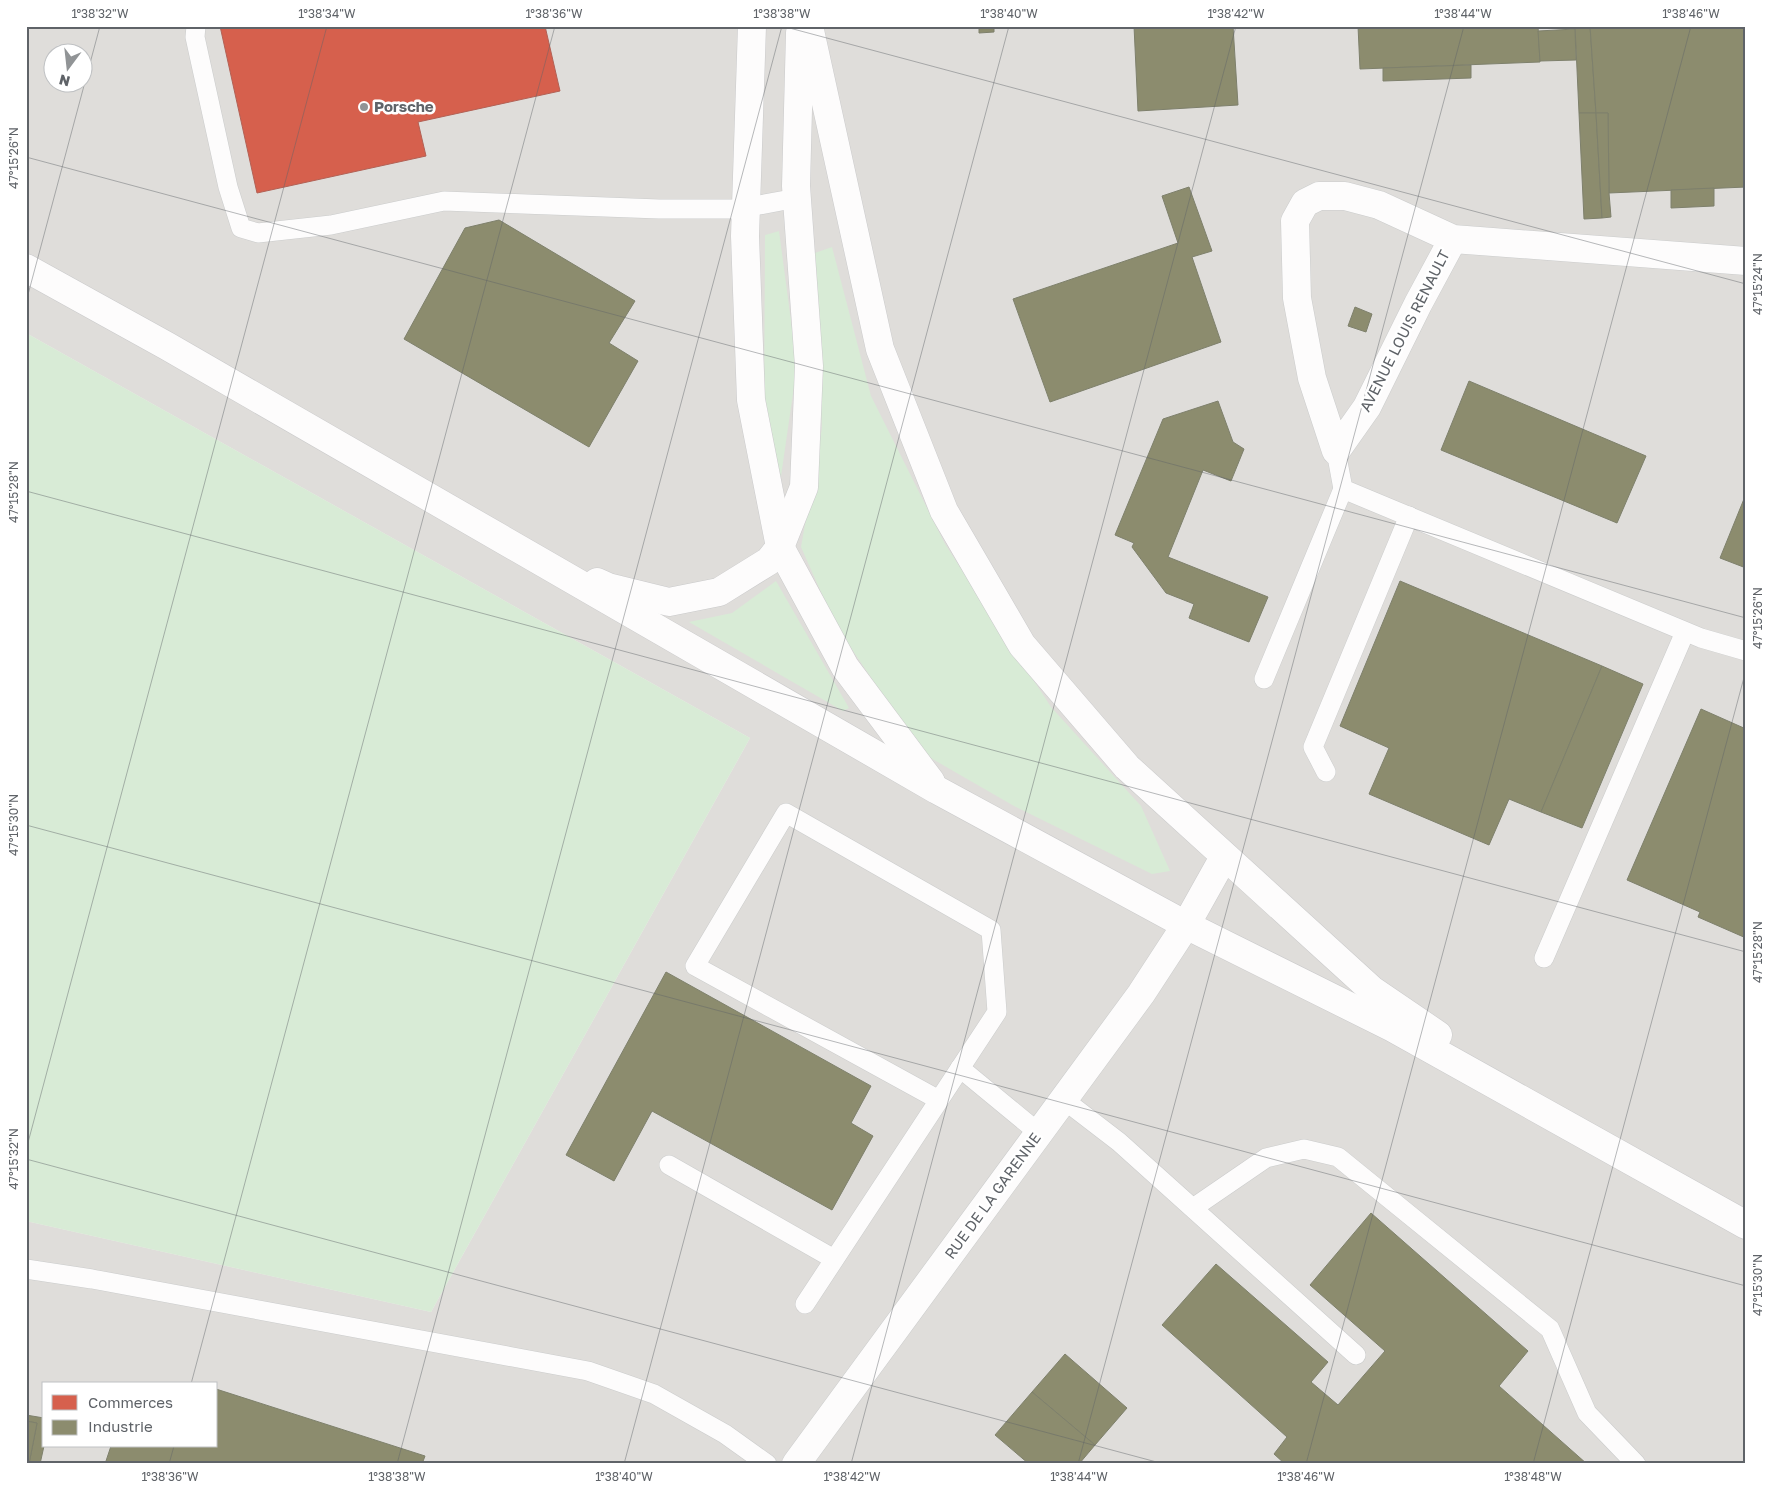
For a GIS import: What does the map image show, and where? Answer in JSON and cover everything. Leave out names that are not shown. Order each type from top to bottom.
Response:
[{"type":"main road","points":[[752,26],[745,236],[751,400],[780,547],[845,667],[937,790]]},
{"type":"main road","points":[[504,541],[608,586],[669,602],[719,592],[769,561],[780,547],[804,487],[809,366],[797,198],[800,26]]},
{"type":"main road","points":[[809,26],[880,349],[944,511],[1022,645],[1127,767],[1372,990],[1581,1133]]},
{"type":"main road","name":"AVENUE LOUIS RENAULT","points":[[1336,451],[1312,378],[1298,307],[1294,221],[1305,203],[1319,196],[1345,196],[1379,205],[1453,239],[1746,261]]},
{"type":"main road","name":"AVENUE LOUIS RENAULT","points":[[1336,451],[1367,407],[1418,304],[1453,239]]},
{"type":"main road","points":[[26,268],[167,346],[937,790],[1186,925],[1392,1028],[1746,1225]]},
{"type":"main road","name":"RUE DE LA GARENNE","points":[[796,1464],[1141,994],[1186,925],[1224,857]]},
{"type":"lane","points":[[196,26],[195,37],[228,187],[241,228],[258,233],[331,225],[444,201],[659,209],[746,208],[797,198]]},
{"type":"lane","points":[[1264,679],[1343,489],[1336,451]]},
{"type":"lane","points":[[1343,489],[1685,632],[1746,650]]},
{"type":"lane","points":[[1326,772],[1313,747],[1409,516]]},
{"type":"lane","points":[[1544,958],[1685,632]]},
{"type":"lane","points":[[805,1304],[997,1012],[991,930],[786,813],[696,966],[939,1100]]},
{"type":"lane","points":[[960,1068],[1039,1133]]},
{"type":"lane","points":[[1063,1099],[1119,1142],[1356,1355]]},
{"type":"lane","points":[[1193,1208],[1266,1158],[1304,1149],[1338,1157],[1550,1329],[1587,1413],[1636,1464]]},
{"type":"lane","points":[[670,1165],[834,1259]]},
{"type":"lane","points":[[26,1269],[92,1279],[588,1371],[654,1394],[725,1434],[768,1464]]},
{"type":"shaded area","points":[[32,26],[1746,26],[1746,1464],[26,1464],[26,1221],[431,1312],[750,738],[26,333],[26,34]]},
{"type":"green space","points":[[779,231],[797,366],[779,490],[764,427],[765,235]]},
{"type":"green space","points":[[832,247],[871,396],[945,544],[1051,707],[1141,806],[1170,871],[1152,874],[1014,806],[929,757],[910,735],[836,626],[801,547],[822,428],[812,254]]},
{"type":"green space","points":[[26,333],[750,738],[431,1312],[26,1221]]},
{"type":"green space","points":[[776,581],[849,708],[843,711],[689,622],[732,613]]},
{"type":"building: Commerces","name":"Porsche","points":[[220,26],[545,26],[560,91],[418,122],[426,156],[257,193]]},
{"type":"building: Industrie","points":[[979,26],[994,26],[994,32],[979,33]]},
{"type":"building: Industrie","points":[[1134,26],[1233,26],[1238,105],[1138,111]]},
{"type":"building: Industrie","points":[[1358,26],[1538,26],[1540,62],[1360,69]]},
{"type":"building: Industrie","points":[[1575,26],[1590,26],[1596,113],[1579,113]]},
{"type":"building: Industrie","points":[[1590,26],[1746,26],[1746,187],[1609,193],[1608,113],[1596,113]]},
{"type":"building: Industrie","points":[[1575,29],[1576,60],[1540,61],[1538,31]]},
{"type":"building: Industrie","points":[[1471,65],[1471,78],[1383,81],[1383,68]]},
{"type":"building: Industrie","points":[[1579,113],[1596,113],[1602,218],[1584,219]]},
{"type":"building: Industrie","points":[[1596,113],[1608,113],[1611,217],[1602,218]]},
{"type":"building: Industrie","points":[[1189,187],[1212,251],[1192,257],[1221,342],[1050,402],[1013,299],[1178,243],[1162,196]]},
{"type":"building: Industrie","points":[[1714,188],[1714,206],[1671,208],[1671,190]]},
{"type":"building: Industrie","points":[[499,220],[635,301],[609,343],[638,361],[589,447],[404,339],[465,228]]},
{"type":"building: Industrie","points":[[1355,307],[1372,314],[1366,332],[1348,326]]},
{"type":"building: Industrie","points":[[1469,381],[1646,456],[1617,523],[1441,450]]},
{"type":"building: Industrie","points":[[1218,401],[1233,442],[1244,449],[1231,481],[1203,470],[1168,557],[1268,597],[1249,642],[1189,618],[1194,604],[1166,593],[1132,547],[1134,543],[1115,535],[1163,419]]},
{"type":"building: Industrie","points":[[1746,494],[1746,568],[1720,558]]},
{"type":"building: Industrie","points":[[1400,581],[1602,666],[1541,812],[1509,799],[1489,845],[1369,794],[1389,748],[1340,726]]},
{"type":"building: Industrie","points":[[1602,666],[1643,684],[1582,828],[1541,812]]},
{"type":"building: Industrie","points":[[1701,709],[1746,729],[1746,938],[1698,917],[1700,912],[1627,880]]},
{"type":"building: Industrie","points":[[666,972],[871,1086],[851,1123],[873,1136],[832,1210],[652,1111],[614,1181],[566,1155]]},
{"type":"building: Industrie","points":[[1371,1213],[1528,1351],[1499,1386],[1587,1464],[1285,1464],[1274,1454],[1287,1437],[1162,1325],[1216,1264],[1328,1362],[1311,1382],[1338,1405],[1385,1351],[1310,1285]]},
{"type":"building: Industrie","points":[[1065,1354],[1127,1408],[1095,1445],[1032,1392]]},
{"type":"building: Industrie","points":[[218,1390],[425,1456],[422,1464],[105,1464],[110,1448],[218,1448]]},
{"type":"building: Industrie","points":[[1032,1392],[1095,1445],[1079,1464],[1029,1464],[995,1435]]},
{"type":"building: Industrie","points":[[26,1415],[42,1418],[42,1448],[44,1448],[40,1464],[29,1464],[37,1423],[26,1421]]},
{"type":"building: Industrie","points":[[26,1421],[37,1423],[29,1464],[26,1463]]},
{"type":"place","name":"Porsche","points":[[364,107]]}]
